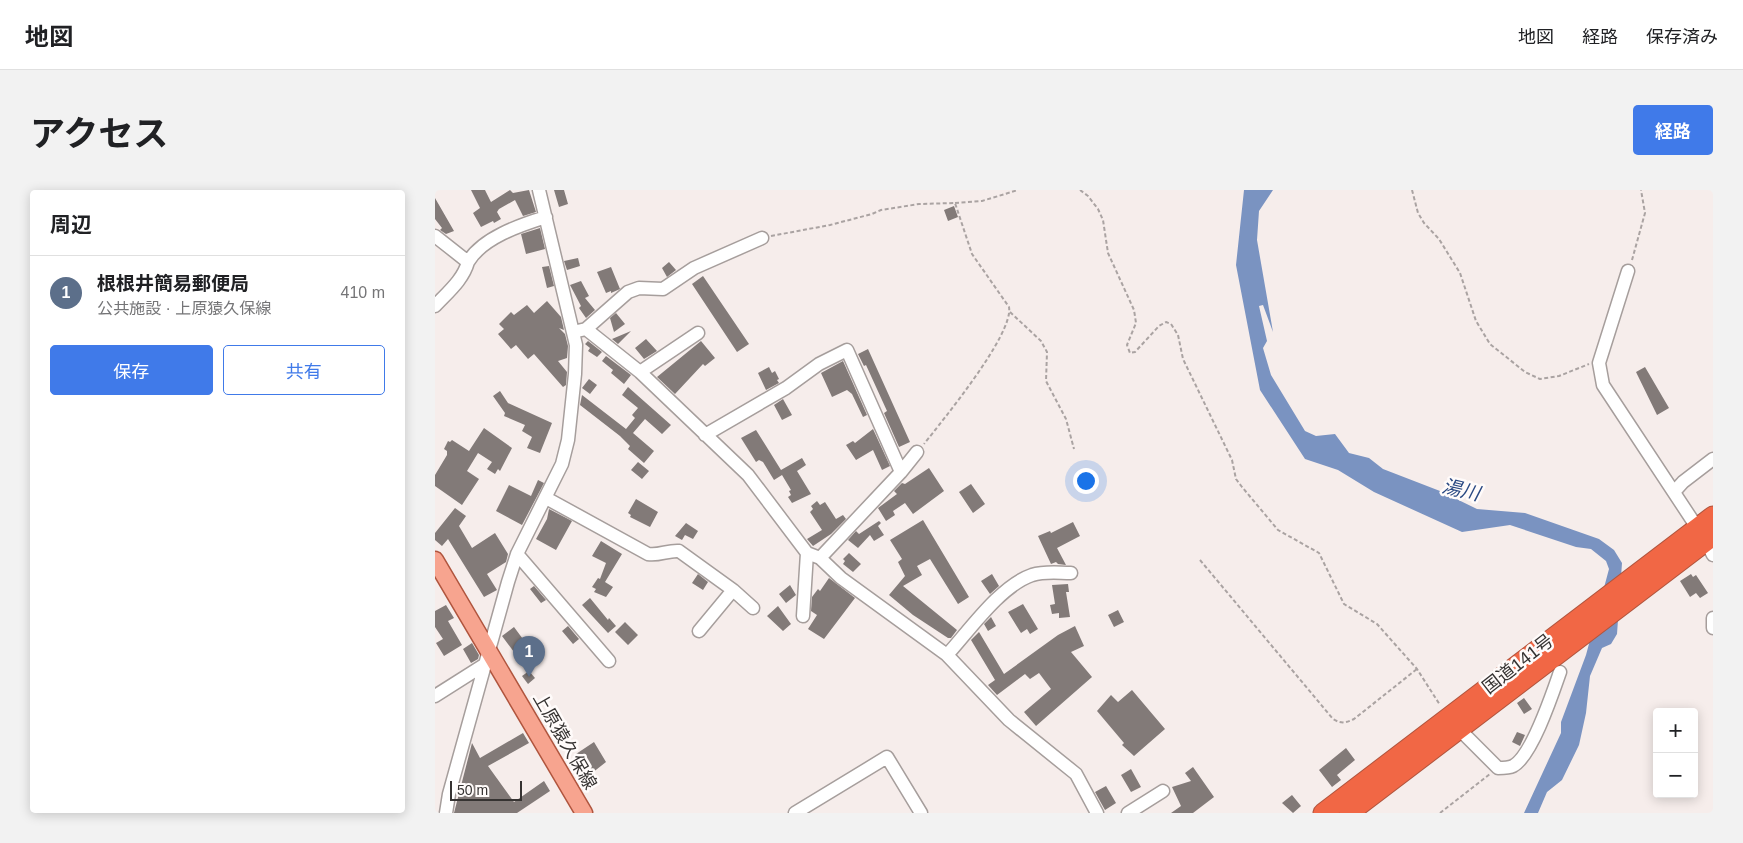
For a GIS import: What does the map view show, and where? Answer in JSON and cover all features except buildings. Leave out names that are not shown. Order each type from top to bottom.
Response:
[{"type":"highway","name":"国道141号","points":[[1349,813],[1453,724],[1562,639],[1654,569],[1707,540],[1713,516]]},
{"type":"highway","name":"国道141号","points":[[1323,813],[1453,724]]},
{"type":"main road","name":"上原猿久保線","points":[[435,560],[440,580],[584,813]]},
{"type":"street","points":[[446,813],[449,794],[517,554],[562,464],[569,440],[579,331],[539,190]]},
{"type":"street","points":[[435,306],[457,282],[477,250],[529,222],[546,216]]},
{"type":"street","points":[[435,236],[468,262]]},
{"type":"street","points":[[579,331],[628,292],[639,288],[663,289],[694,268],[762,238]]},
{"type":"street","points":[[1627,271],[1599,363],[1603,385],[1707,540]]},
{"type":"street","points":[[579,331],[640,372],[705,435],[758,488],[807,553],[820,558],[841,578],[947,655],[1009,720],[1076,774],[1097,813]]},
{"type":"street","points":[[640,372],[698,333]]},
{"type":"street","points":[[705,435],[786,388],[819,364],[847,350],[901,472]]},
{"type":"street","points":[[820,558],[901,472],[917,452]]},
{"type":"street","points":[[1674,492],[1683,482],[1713,459]]},
{"type":"street","points":[[546,498],[649,554],[654,555],[672,550],[679,551],[733,590],[753,608]]},
{"type":"street","points":[[803,616],[807,553]]},
{"type":"street","points":[[517,554],[609,661]]},
{"type":"street","points":[[947,655],[993,603],[1019,582],[1044,573],[1071,573]]},
{"type":"street","points":[[699,631],[733,590]]},
{"type":"street","points":[[1713,618],[1713,628]]},
{"type":"street","points":[[435,696],[489,657]]},
{"type":"street","points":[[1453,724],[1498,768],[1513,766],[1525,754],[1545,715],[1560,672]]},
{"type":"street","points":[[795,813],[887,757],[921,813]]},
{"type":"street","points":[[1128,813],[1163,791]]},
{"type":"path","points":[[762,238],[839,223],[881,210],[919,204],[982,200],[1019,190]]},
{"type":"path","points":[[1080,190],[1088,196],[1098,209],[1103,220],[1110,258],[1133,310],[1136,323],[1127,345],[1131,352],[1135,352],[1159,326],[1166,322],[1171,324],[1178,335],[1186,366],[1232,460],[1236,479],[1279,530],[1319,553],[1344,604],[1377,624],[1417,669],[1453,724]]},
{"type":"path","points":[[1412,190],[1418,213],[1424,223],[1439,239],[1460,274],[1476,321],[1487,340],[1496,350],[1525,372],[1540,379],[1547,379],[1585,365],[1599,363]]},
{"type":"path","points":[[1627,271],[1644,223],[1645,213],[1641,190]]},
{"type":"path","points":[[917,452],[947,415],[990,354],[1007,327],[1010,312],[1009,307],[971,254],[955,203]]},
{"type":"path","points":[[1010,312],[1041,341],[1047,352],[1046,381],[1066,420],[1074,449]]},
{"type":"path","points":[[1200,560],[1333,719],[1340,723],[1347,723],[1354,719],[1417,669]]},
{"type":"path","points":[[1441,813],[1498,768]]},
{"type":"water","name":"湯川","points":[[1244,190],[1273,190],[1259,211],[1257,240],[1273,332],[1263,305],[1259,306],[1267,341],[1263,348],[1271,375],[1305,431],[1316,436],[1335,434],[1349,453],[1369,458],[1383,469],[1440,491],[1477,509],[1525,513],[1599,539],[1614,550],[1622,563],[1617,634],[1611,644],[1602,648],[1590,676],[1586,713],[1579,745],[1562,780],[1547,792],[1538,813],[1524,813],[1561,733],[1561,722],[1586,655],[1609,569],[1606,561],[1591,549],[1576,547],[1510,525],[1462,532],[1374,492],[1338,470],[1305,459],[1260,390],[1236,265]]},
{"type":"place","name":"根根井簡易郵便局","points":[[529,677]]}]
